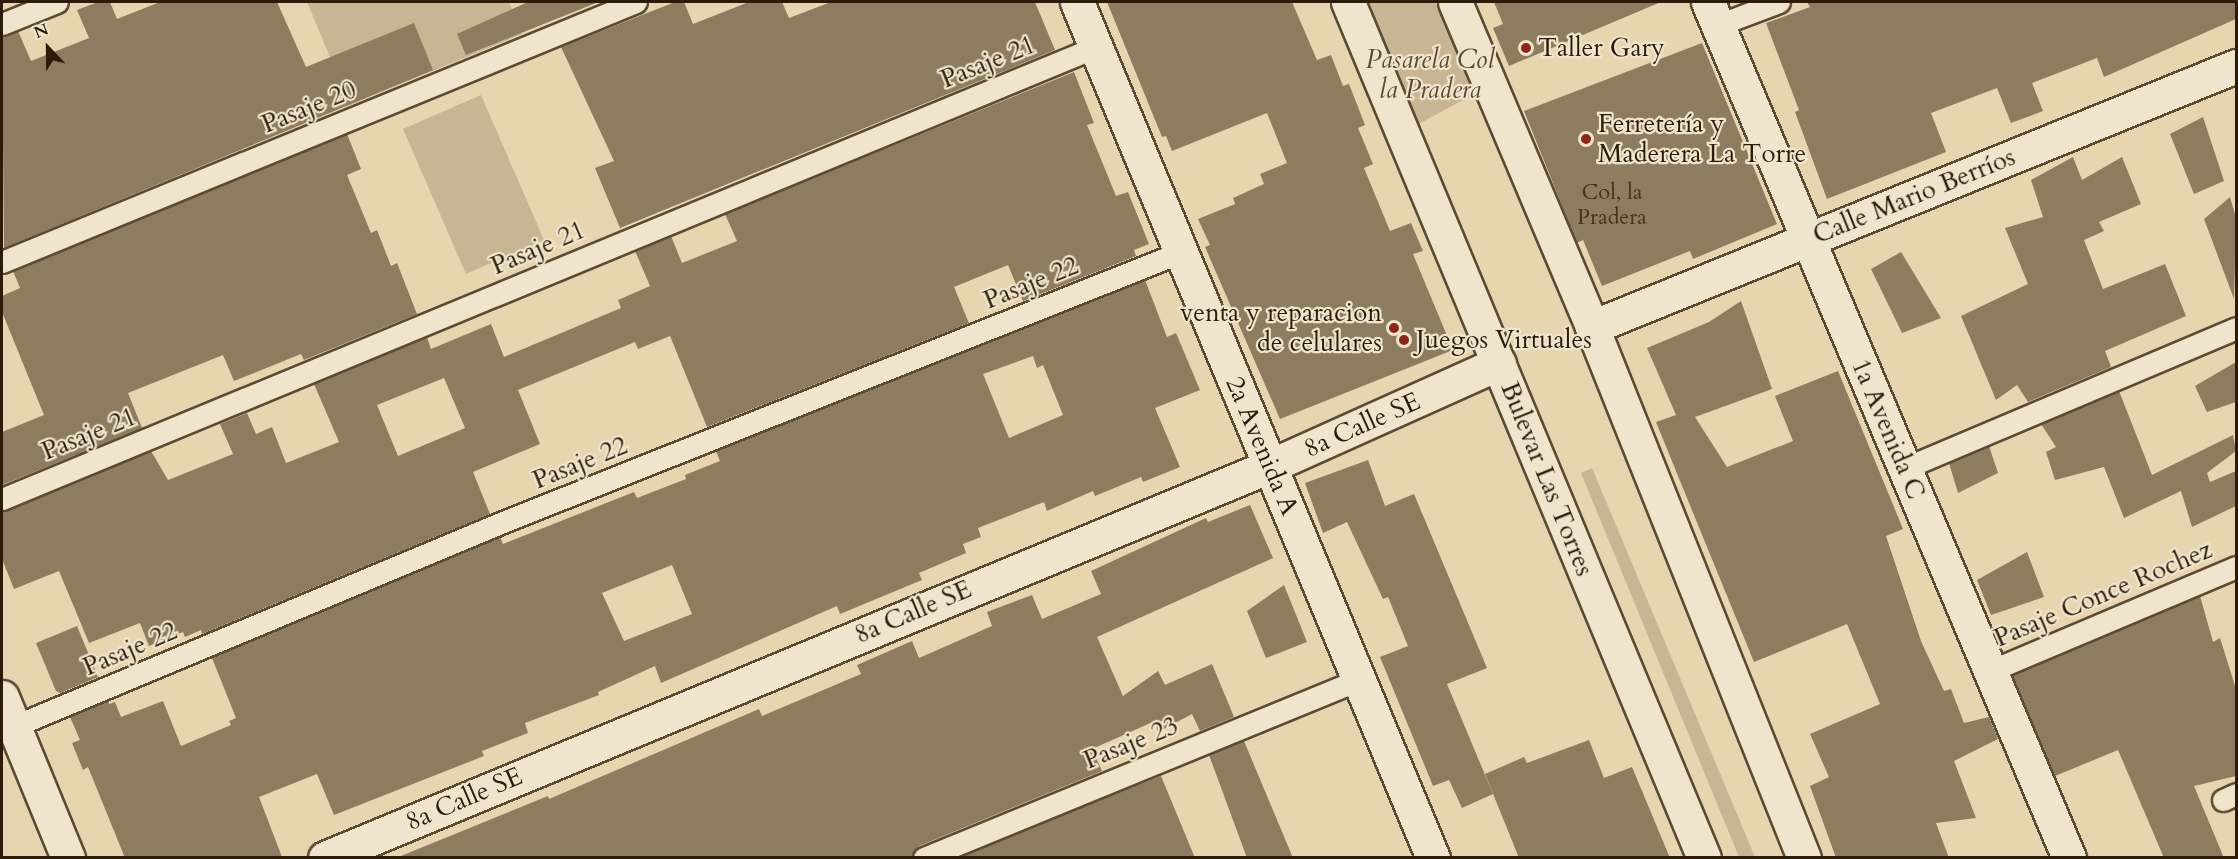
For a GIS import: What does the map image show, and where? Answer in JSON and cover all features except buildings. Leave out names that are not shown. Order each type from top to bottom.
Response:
[{"type":"street","name":"2a Avenida A","points":[[1077,2],[1433,858]]},
{"type":"street","name":"Bulevar Las Torres","points":[[1348,2],[1704,858]]},
{"type":"street","points":[[1455,2],[1592,327],[1804,858]]},
{"type":"street","name":"1a Avenida C","points":[[1713,13],[2068,858]]},
{"type":"street","name":"Calle Mario Berríos","points":[[1592,327],[2236,66]]},
{"type":"street","name":"8a Calle SE","points":[[325,858],[1270,466],[1500,363]]},
{"type":"street","points":[[6,718],[68,858]]},
{"type":"lane","points":[[2,24],[57,2]]},
{"type":"lane","name":"Pasaje 20","points":[[2,262],[636,2]]},
{"type":"lane","points":[[1713,13],[1779,2]]},
{"type":"lane","name":"Pasaje 21","points":[[2,499],[1096,47]]},
{"type":"lane","name":"Pasaje 22","points":[[6,718],[1181,252]]},
{"type":"lane","points":[[1905,468],[2236,328]]},
{"type":"lane","name":"Pasaje Conce Rochez","points":[[1990,670],[2236,567]]},
{"type":"lane","name":"Pasaje 23","points":[[924,858],[1359,680]]},
{"type":"green space","points":[[307,2],[509,2],[522,34],[350,105]]},
{"type":"green space","name":"Pasarela Col la Pradera","points":[[1362,2],[1436,2],[1476,93],[1413,127]]},
{"type":"green space","points":[[481,95],[544,240],[466,274],[403,129]]},
{"type":"green space","points":[[1592,468],[1755,857],[1739,857],[1581,473]]},
{"type":"place","name":"Taller Gary","points":[[1526,48]]},
{"type":"place","name":"Ferretería y Maderera La Torre","points":[[1586,139]]},
{"type":"place","name":"venta y reparacion de celulares","points":[[1394,328]]},
{"type":"place","name":"Juegos Virtuales","points":[[1404,340]]}]
